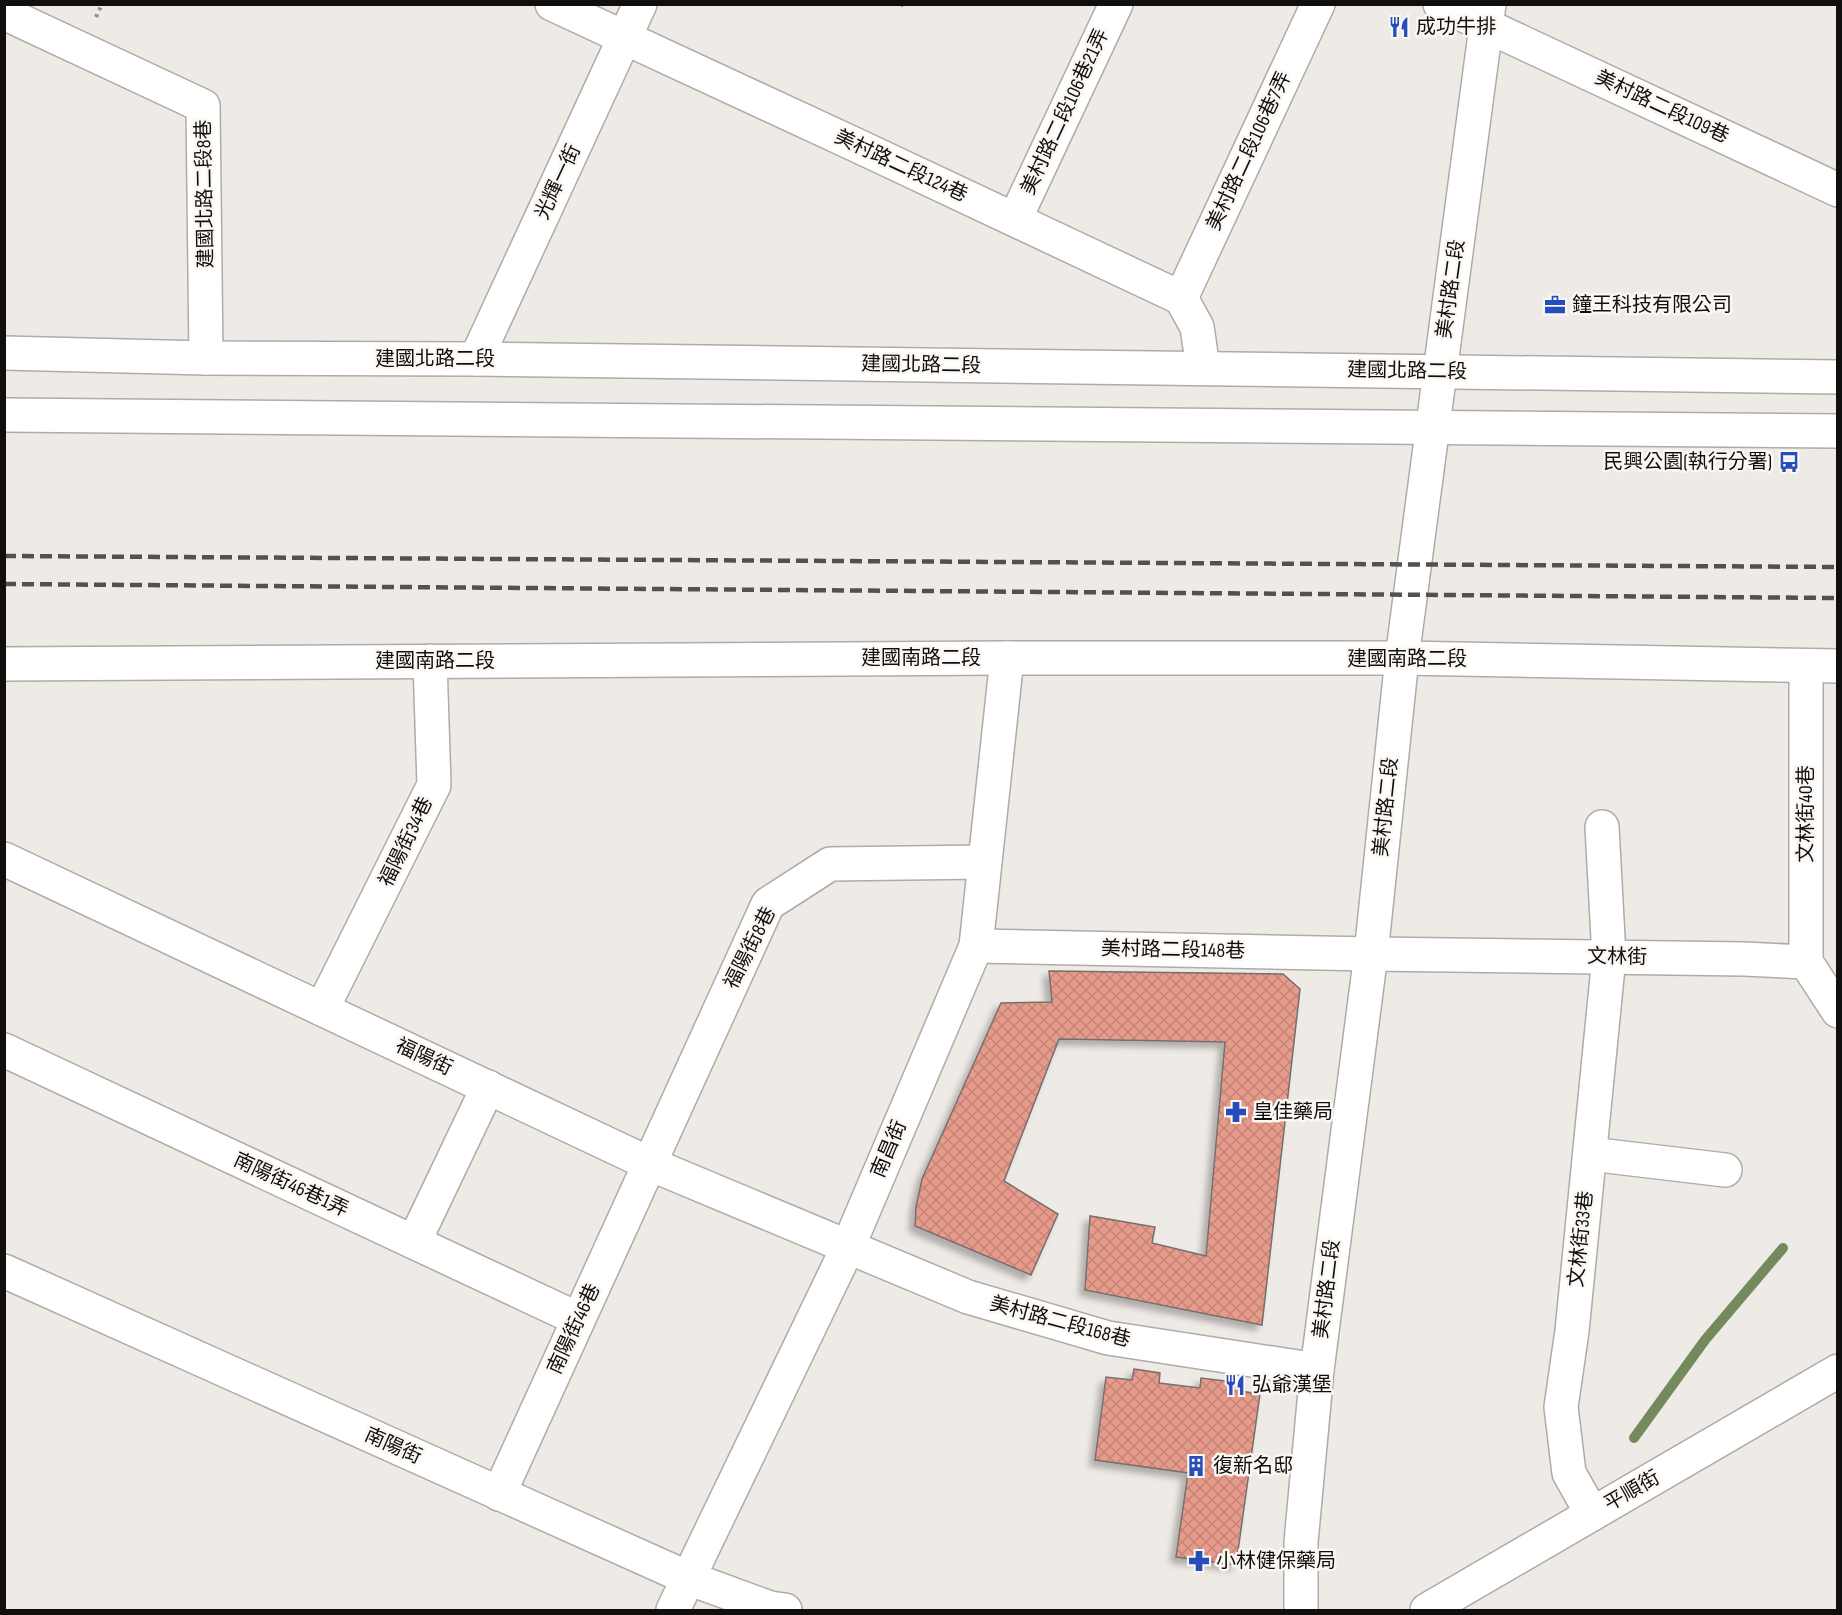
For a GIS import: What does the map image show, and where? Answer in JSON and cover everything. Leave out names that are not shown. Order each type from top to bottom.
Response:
[{"type":"street","name":"美村路二段124巷","points":[[552,4],[1181,298]]},
{"type":"street","name":"光輝一街","points":[[476,359],[640,4]]},
{"type":"street","name":"美村路二段106巷21弄","points":[[1015,219],[1116,4]]},
{"type":"street","name":"美村路二段106巷7弄","points":[[1181,298],[1318,4]]},
{"type":"street","name":"美村路二段109巷","points":[[1440,4],[1488,15],[1838,189]]},
{"type":"street","name":"建國北路二段8巷","points":[[4,13],[204,106],[206,358]]},
{"type":"street","name":"美村路二段","points":[[1301,1611],[1301,1542],[1317,1370],[1371,954],[1401,658],[1488,15]]},
{"type":"street","points":[[1181,298],[1197,327],[1203,368]]},
{"type":"street","name":"建國北路二段","points":[[4,353],[206,358],[476,359],[1838,377]]},
{"type":"street","points":[[4,415],[1838,431]]},
{"type":"street","name":"南昌街","points":[[673,1611],[848,1247],[976,946],[1007,658]]},
{"type":"street","name":"建國南路二段","points":[[4,664],[1401,658],[1822,666]]},
{"type":"street","name":"福陽街34巷","points":[[322,1009],[434,785],[430,661]]},
{"type":"street","name":"文林街40巷","points":[[1806,962],[1822,666]]},
{"type":"street","name":"文林街33巷","points":[[1592,1514],[1569,1473],[1561,1407],[1572,1332],[1609,957],[1602,827]]},
{"type":"street","name":"福陽街","points":[[4,859],[650,1164],[848,1247]]},
{"type":"street","name":"福陽街8巷","points":[[650,1164],[768,904],[830,864],[984,862]]},
{"type":"street","name":"美村路二段148巷","points":[[976,946],[1371,954]]},
{"type":"street","name":"文林街","points":[[1371,954],[1744,959],[1806,962]]},
{"type":"street","points":[[1806,962],[1838,1011]]},
{"type":"street","name":"南陽街46巷1弄","points":[[4,1050],[578,1320]]},
{"type":"street","points":[[414,1242],[488,1088]]},
{"type":"street","points":[[1590,1154],[1725,1170]]},
{"type":"street","name":"南陽街46巷","points":[[499,1494],[650,1164]]},
{"type":"street","name":"美村路二段168巷","points":[[848,1247],[968,1297],[1108,1338],[1317,1370]]},
{"type":"street","name":"南陽街","points":[[4,1271],[688,1578],[770,1608],[785,1611]]},
{"type":"street","name":"平順街","points":[[1427,1611],[1838,1371]]},
{"type":"path","points":[[901,4],[907,8]]},
{"type":"building","points":[[1049,971],[1283,974],[1300,989],[1262,1325],[1085,1290],[1090,1216],[1155,1227],[1152,1243],[1206,1256],[1225,1042],[1059,1039],[1004,1181],[1058,1214],[1031,1275],[915,1226],[916,1207],[922,1179],[1001,1003],[1052,1002]]},
{"type":"building","name":"復新名邸","points":[[1134,1369],[1160,1373],[1159,1383],[1200,1388],[1201,1378],[1241,1383],[1240,1391],[1260,1394],[1236,1565],[1176,1557],[1188,1473],[1095,1460],[1106,1377],[1132,1380]]},
{"type":"waterway","points":[[1634,1438],[1705,1340],[1783,1248]]},
{"type":"railway","points":[[4,556],[1838,567]]},
{"type":"railway","points":[[4,584],[1838,598]]},
{"type":"place","name":"成功牛排","points":[[1399,27]]},
{"type":"place","name":"鐘王科技有限公司","points":[[1555,305]]},
{"type":"place","name":"民興公園(執行分署)","points":[[1789,462]]},
{"type":"place","name":"皇佳藥局","points":[[1236,1112]]},
{"type":"place","name":"弘爺漢堡","points":[[1235,1385]]},
{"type":"place","name":"復新名邸","points":[[1196,1466]]},
{"type":"place","name":"小林健保藥局","points":[[1199,1561]]}]
